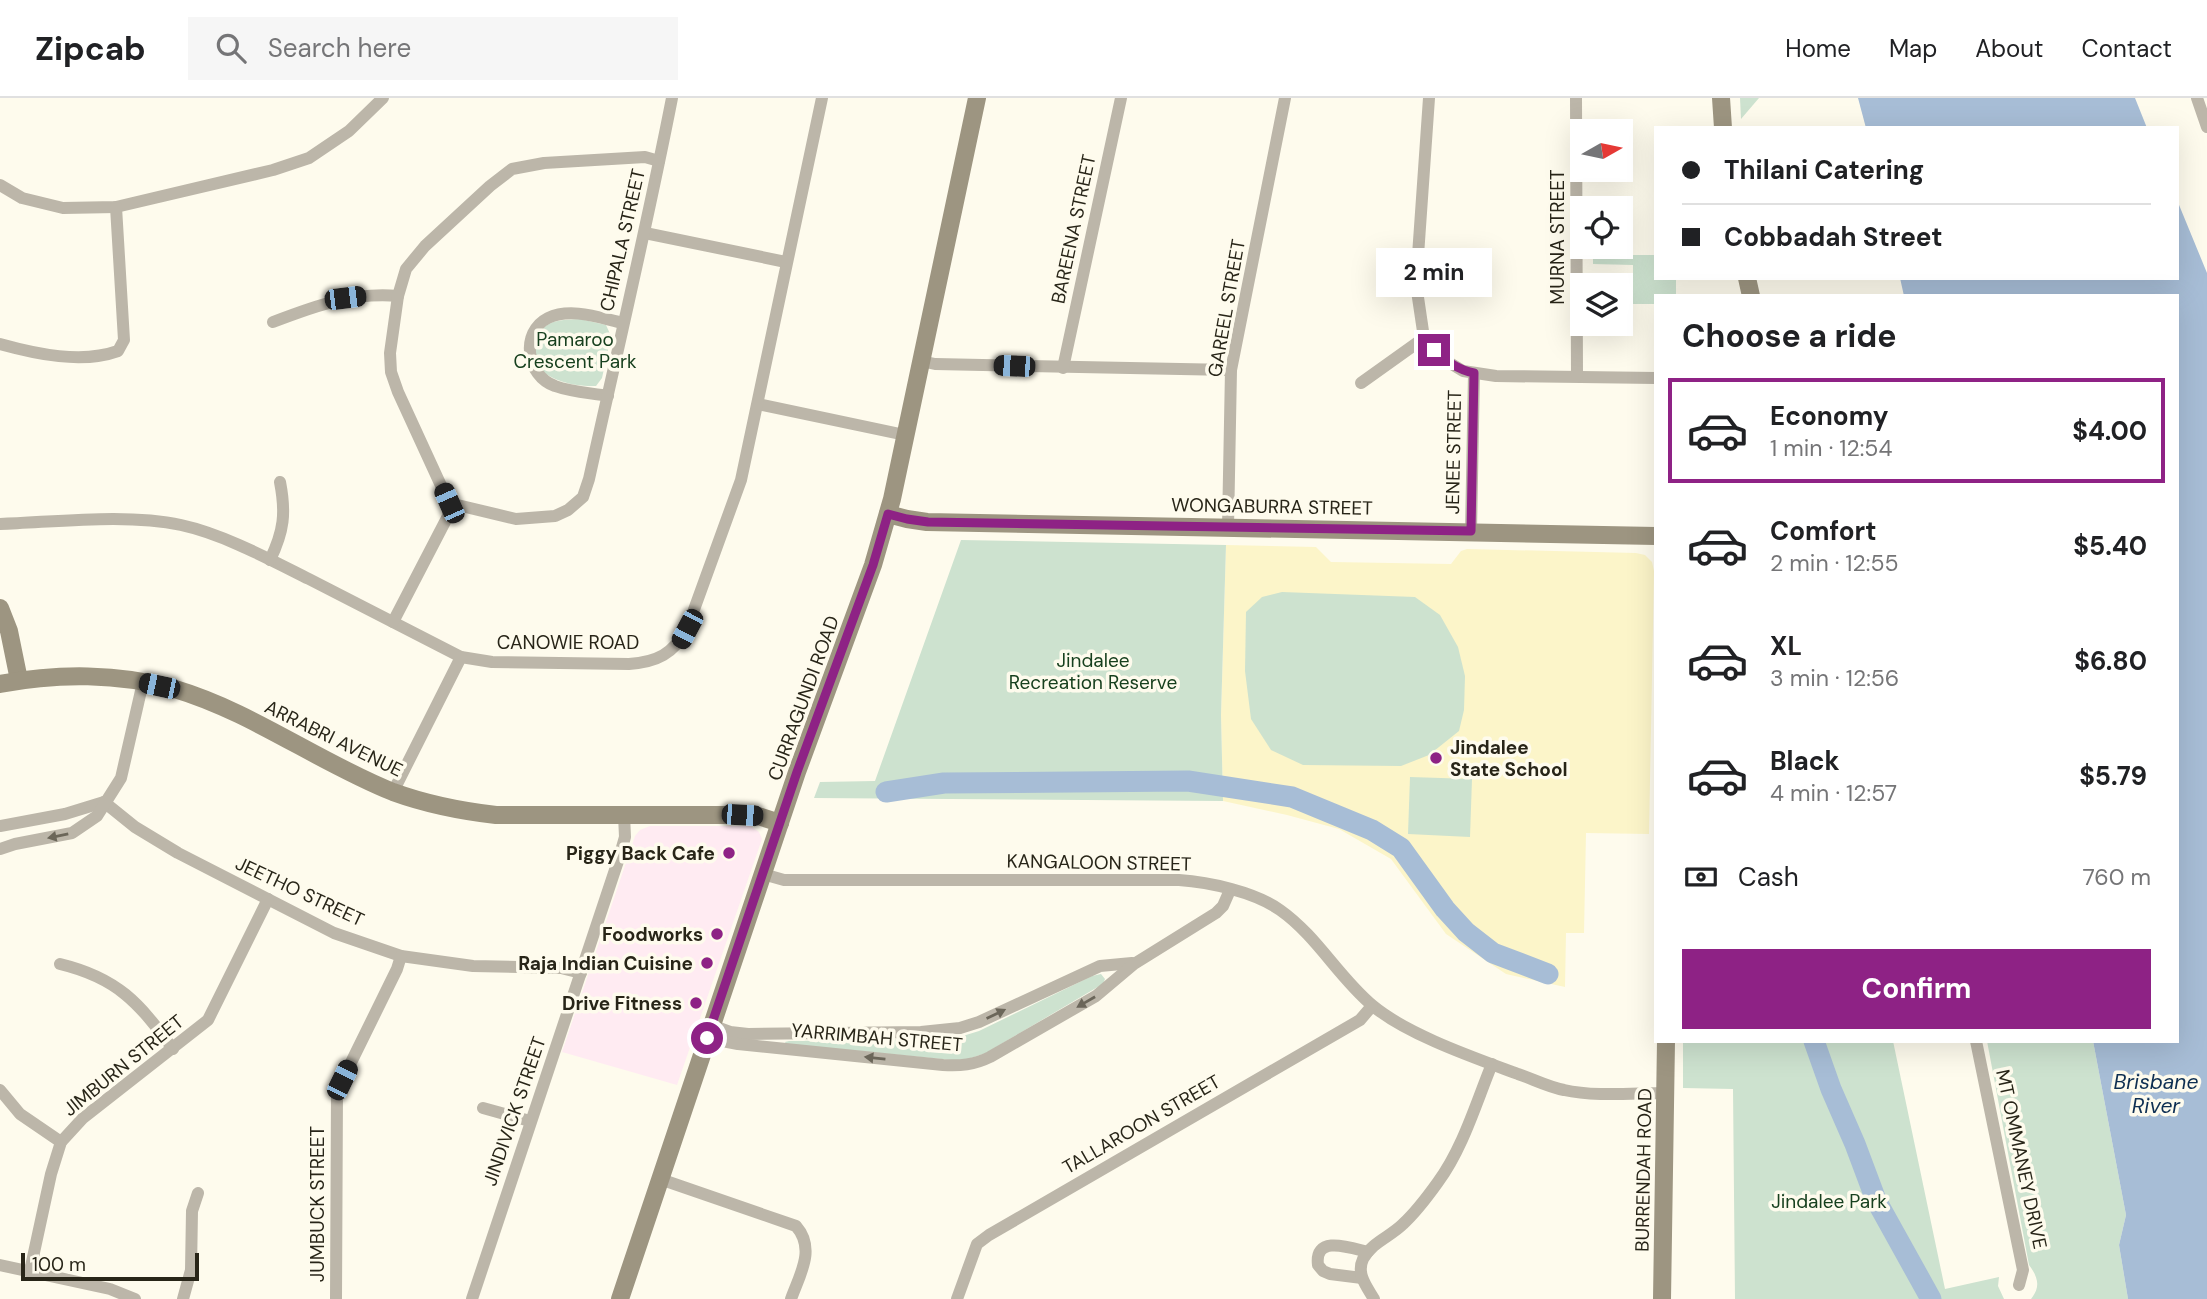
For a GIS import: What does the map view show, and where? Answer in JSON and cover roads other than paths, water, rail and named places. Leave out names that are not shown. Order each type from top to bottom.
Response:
[{"type":"street","points":[[0,185],[22,198],[63,208],[116,207],[273,170],[309,158],[349,131],[383,98]]},
{"type":"street","name":"CHIPALA STREET","points":[[449,503],[516,519],[555,516],[568,510],[583,497],[645,233],[672,98]]},
{"type":"street","name":"CANOWIE ROAD","points":[[0,524],[102,520],[181,525],[270,560],[461,657],[492,662],[644,663],[660,657],[679,644],[687,629],[741,480],[822,98]]},
{"type":"street","name":"CURRAGUNDI ROAD","points":[[620,1299],[797,772],[873,565],[888,514],[977,98]]},
{"type":"street","name":"BAREENA STREET","points":[[1063,368],[1121,98]]},
{"type":"street","name":"GAREEL STREET","points":[[1228,527],[1231,370],[1285,98]]},
{"type":"street","points":[[1429,98],[1416,284],[1424,338],[1444,360],[1463,371],[1474,373],[1496,376],[1654,378]]},
{"type":"street","name":"MURNA STREET","points":[[1576,98],[1577,376]]},
{"type":"street","points":[[1721,98],[1723,126]]},
{"type":"street","points":[[2197,98],[2207,127]]},
{"type":"street","points":[[393,622],[448,516],[449,503],[398,393],[391,372],[390,353],[398,296],[407,269],[425,246],[512,169],[544,163],[645,157],[659,161]]},
{"type":"street","points":[[0,344],[29,351],[83,357],[101,357],[118,351],[124,340],[116,207]]},
{"type":"street","points":[[645,233],[786,262]]},
{"type":"street","points":[[273,322],[345,298],[374,294],[398,296]]},
{"type":"street","points":[[608,396],[554,386],[535,370],[530,358],[530,343],[539,324],[550,317],[578,314],[623,323]]},
{"type":"street","points":[[1361,383],[1424,338]]},
{"type":"street","points":[[921,360],[935,364],[1231,370]]},
{"type":"street","name":"JENEE STREET","points":[[1471,531],[1474,373]]},
{"type":"street","points":[[758,404],[905,435]]},
{"type":"street","points":[[270,560],[279,541],[284,519],[279,482]]},
{"type":"street","name":"WONGABURRA STREET","points":[[888,514],[928,522],[1654,536]]},
{"type":"street","points":[[0,608],[9,631],[19,680]]},
{"type":"street","points":[[393,792],[461,657]]},
{"type":"street","name":"ARRABRI AVENUE","points":[[0,684],[54,676],[101,677],[143,682],[185,693],[239,715],[393,792],[459,811],[496,816],[742,815],[758,816],[780,823]]},
{"type":"street","points":[[0,849],[72,833],[94,820],[115,789],[123,771],[143,682]]},
{"type":"street","points":[[0,826],[65,814],[104,803]]},
{"type":"street","name":"JEETHO STREET","points":[[104,803],[135,827],[178,853],[334,933],[401,956],[473,966],[561,968],[581,973]]},
{"type":"street","name":"JINDIVICK STREET","points":[[472,1299],[620,854],[625,837],[624,815]]},
{"type":"street","name":"KANGALOON STREET","points":[[763,874],[783,880],[1179,880],[1230,890],[1262,901],[1284,913],[1305,932],[1372,1006],[1393,1020],[1450,1047],[1564,1090],[1592,1093],[1665,1093]]},
{"type":"street","name":"YARRIMBAH STREET","points":[[709,1031],[738,1044],[943,1065],[969,1065],[990,1057],[1096,996],[1139,961],[1216,914],[1230,890]]},
{"type":"street","name":"JIMBURN STREET","points":[[30,1271],[61,1142],[83,1118],[208,1020],[268,899]]},
{"type":"street","name":"JUMBUCK STREET","points":[[336,1299],[337,1091],[401,956]]},
{"type":"street","name":"YARRIMBAH STREET","points":[[709,1031],[748,1034],[922,1032],[960,1028],[1100,967],[1139,961]]},
{"type":"street","points":[[60,964],[81,969],[118,988],[146,1013],[173,1049]]},
{"type":"street","name":"TALLAROON STREET","points":[[957,1299],[977,1244],[989,1235],[1360,1020],[1372,1006]]},
{"type":"street","name":"BURRENDAH ROAD","points":[[1662,1299],[1666,1043]]},
{"type":"street","name":"MT OMMANEY DRIVE","points":[[1976,1043],[2023,1270],[2019,1285]]},
{"type":"street","points":[[1374,1299],[1362,1278],[1361,1266],[1368,1252],[1402,1225],[1439,1181],[1458,1148],[1492,1064]]},
{"type":"street","points":[[0,1090],[20,1114],[61,1142]]},
{"type":"street","points":[[483,1108],[530,1121]]},
{"type":"street","points":[[660,1179],[796,1226],[805,1236],[807,1250],[791,1299]]},
{"type":"street","points":[[183,1299],[191,1270],[192,1211],[198,1193]]},
{"type":"street","points":[[1362,1278],[1328,1274],[1319,1267],[1317,1258],[1321,1250],[1331,1245],[1368,1252]]},
{"type":"street","points":[[0,1265],[135,1299]]},
{"type":"water","points":[[1858,98],[2135,98],[2146,126],[1865,126]]},
{"type":"water","name":"Brisbane River","points":[[2179,205],[2207,273],[2207,1299],[2128,1299],[2119,1245],[2126,1215],[2093,1043],[2179,1043],[2179,294],[1904,294],[1900,280],[2179,280]]},
{"type":"waterway","points":[[886,792],[944,783],[1188,781],[1292,797],[1372,830],[1401,848],[1445,909],[1466,932],[1493,953],[1548,974]]},
{"type":"waterway","points":[[1815,1043],[1876,1200],[1931,1299]]},
{"type":"place","name":"Jindalee State School","points":[[1436,758]]},
{"type":"place","name":"Piggy Back Cafe","points":[[729,853]]},
{"type":"place","name":"Foodworks","points":[[717,934]]},
{"type":"place","name":"Raja Indian Cuisine","points":[[707,963]]},
{"type":"place","name":"Drive Fitness","points":[[696,1003]]},
{"type":"park label","name":"Pamaroo Crescent Park","points":[[575,350]]},
{"type":"park label","name":"Jindalee Recreation Reserve","points":[[1093,671]]},
{"type":"park label","name":"Jindalee Park","points":[[1829,1201]]}]
